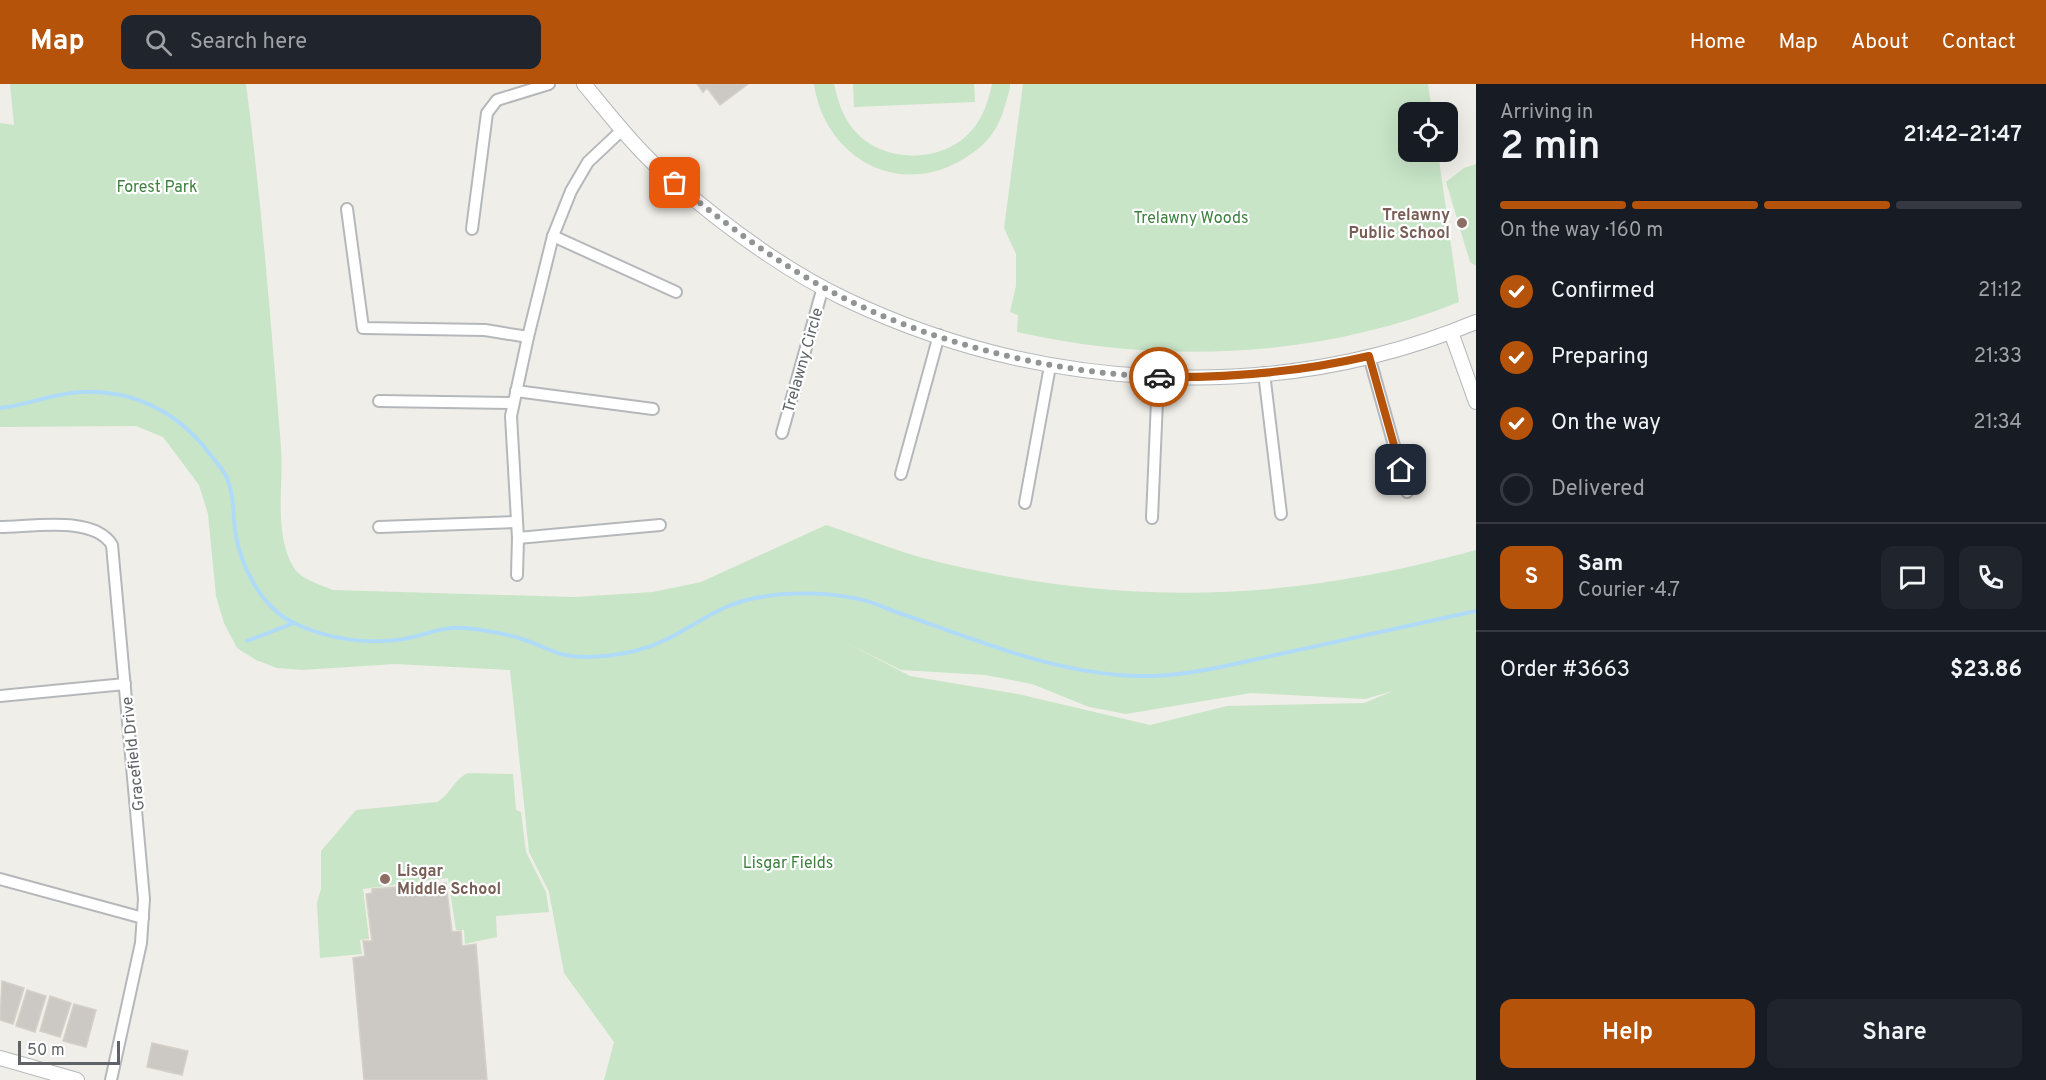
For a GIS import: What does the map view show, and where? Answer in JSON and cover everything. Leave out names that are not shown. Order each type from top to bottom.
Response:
[{"type":"street","points":[[472,229],[487,113],[498,100],[549,84]]},
{"type":"street","name":"Trelawny Circle","points":[[584,84],[622,130],[660,170],[703,206],[779,260],[822,287],[867,308],[939,335],[1050,366],[1158,377],[1264,373],[1369,356],[1451,332],[1476,322]]},
{"type":"street","points":[[517,575],[518,538],[511,416],[528,337],[553,236],[571,191],[588,162],[622,130]]},
{"type":"street","points":[[347,209],[363,328],[485,330],[528,337]]},
{"type":"street","points":[[553,236],[676,292]]},
{"type":"street","name":"Trelawny Circle","points":[[782,433],[822,287]]},
{"type":"street","points":[[1451,332],[1476,402]]},
{"type":"street","points":[[901,474],[939,335]]},
{"type":"street","points":[[1369,356],[1407,492]]},
{"type":"street","points":[[1024,503],[1050,366]]},
{"type":"street","points":[[1264,373],[1281,514]]},
{"type":"street","points":[[1152,518],[1158,377]]},
{"type":"street","points":[[516,391],[653,409]]},
{"type":"street","points":[[379,401],[513,403]]},
{"type":"street","points":[[379,527],[517,522]]},
{"type":"street","points":[[518,538],[660,525]]},
{"type":"street","name":"Gracefield Drive","points":[[0,527],[86,527],[101,532],[112,545],[144,879],[139,952],[111,1080]]},
{"type":"street","points":[[0,696],[125,684]]},
{"type":"street","points":[[0,879],[143,918]]},
{"type":"street","points":[[0,1058],[77,1080]]},
{"type":"green space","name":"Lisgar Fields","points":[[10,84],[246,84],[274,356],[282,461],[281,525],[288,555],[297,572],[333,590],[574,597],[653,592],[701,582],[826,525],[947,564],[1016,578],[1082,587],[1148,592],[1212,592],[1277,588],[1342,580],[1476,550],[1476,1080],[604,1080],[614,1042],[564,973],[549,892],[529,852],[510,670],[395,664],[302,670],[277,668],[256,660],[237,648],[224,623],[216,596],[208,514],[199,485],[163,437],[136,426],[0,427],[0,123],[14,125]],"holes":[[[847,643],[901,670],[985,675],[1032,684],[1089,707],[1126,714],[1251,693],[1365,699],[1393,691],[1364,703],[1227,706],[1150,725],[1018,694],[910,676]]]},
{"type":"green space","points":[[814,84],[834,84],[843,114],[854,130],[866,141],[896,154],[913,156],[930,154],[960,141],[972,130],[983,114],[992,84],[1010,84],[1010,88],[997,127],[979,148],[960,161],[935,171],[911,175],[888,172],[866,163],[847,149],[832,131],[820,109]]},
{"type":"green space","points":[[853,84],[974,84],[975,102],[854,107]]},
{"type":"green space","name":"Trelawny Woods","points":[[1023,84],[1428,84],[1431,102],[1398,102],[1398,162],[1439,162],[1459,302],[1406,321],[1352,335],[1296,345],[1184,352],[1128,349],[1072,342],[1017,332],[1018,315],[1010,312],[1016,286],[1016,254],[1004,228]]},
{"type":"green space","points":[[1476,164],[1476,266],[1470,262],[1446,182],[1464,168]]},
{"type":"green space","points":[[468,773],[513,774],[516,810],[521,812],[526,852],[546,892],[549,912],[496,916],[497,937],[465,944],[464,930],[456,930],[448,878],[363,889],[369,939],[360,940],[362,954],[320,958],[317,903],[321,889],[321,851],[356,810],[437,802]]},
{"type":"building","points":[[697,84],[748,84],[720,105],[707,88],[703,92]]},
{"type":"building","points":[[446,883],[452,932],[461,931],[462,946],[476,944],[487,1080],[364,1080],[353,958],[365,956],[363,941],[372,941],[366,894],[372,893],[372,889]]},
{"type":"building","points":[[2,981],[24,988],[13,1024],[0,1020]]},
{"type":"building","points":[[27,990],[46,996],[35,1032],[16,1026]]},
{"type":"building","points":[[50,996],[71,1003],[60,1037],[40,1031]]},
{"type":"building","points":[[74,1004],[96,1010],[86,1047],[63,1041]]},
{"type":"building","points":[[152,1043],[188,1051],[182,1075],[147,1067]]},
{"type":"waterway","points":[[0,408],[71,393],[101,392],[137,400],[169,415],[197,439],[225,475],[231,491],[235,530],[242,558],[263,597],[273,608],[296,624],[321,634],[362,641],[390,641],[442,630],[465,628],[508,635],[570,656],[608,656],[660,643],[712,614],[742,601],[806,593],[871,602],[980,642],[1074,669],[1107,674],[1149,676],[1180,674],[1221,667],[1476,611]]},
{"type":"waterway","points":[[247,641],[294,623]]},
{"type":"way so far","points":[[675,183],[779,260],[822,287],[885,316],[954,340],[1050,366],[1081,371],[1159,377]]},
{"type":"place","name":"Trelawny Public School","points":[[1462,223]]},
{"type":"place","name":"Lisgar Middle School","points":[[385,879]]},
{"type":"route","points":[[1159,377],[1252,375],[1324,366],[1369,356],[1401,470]]},
{"type":"park label","name":"Forest Park","points":[[157,186]]}]
